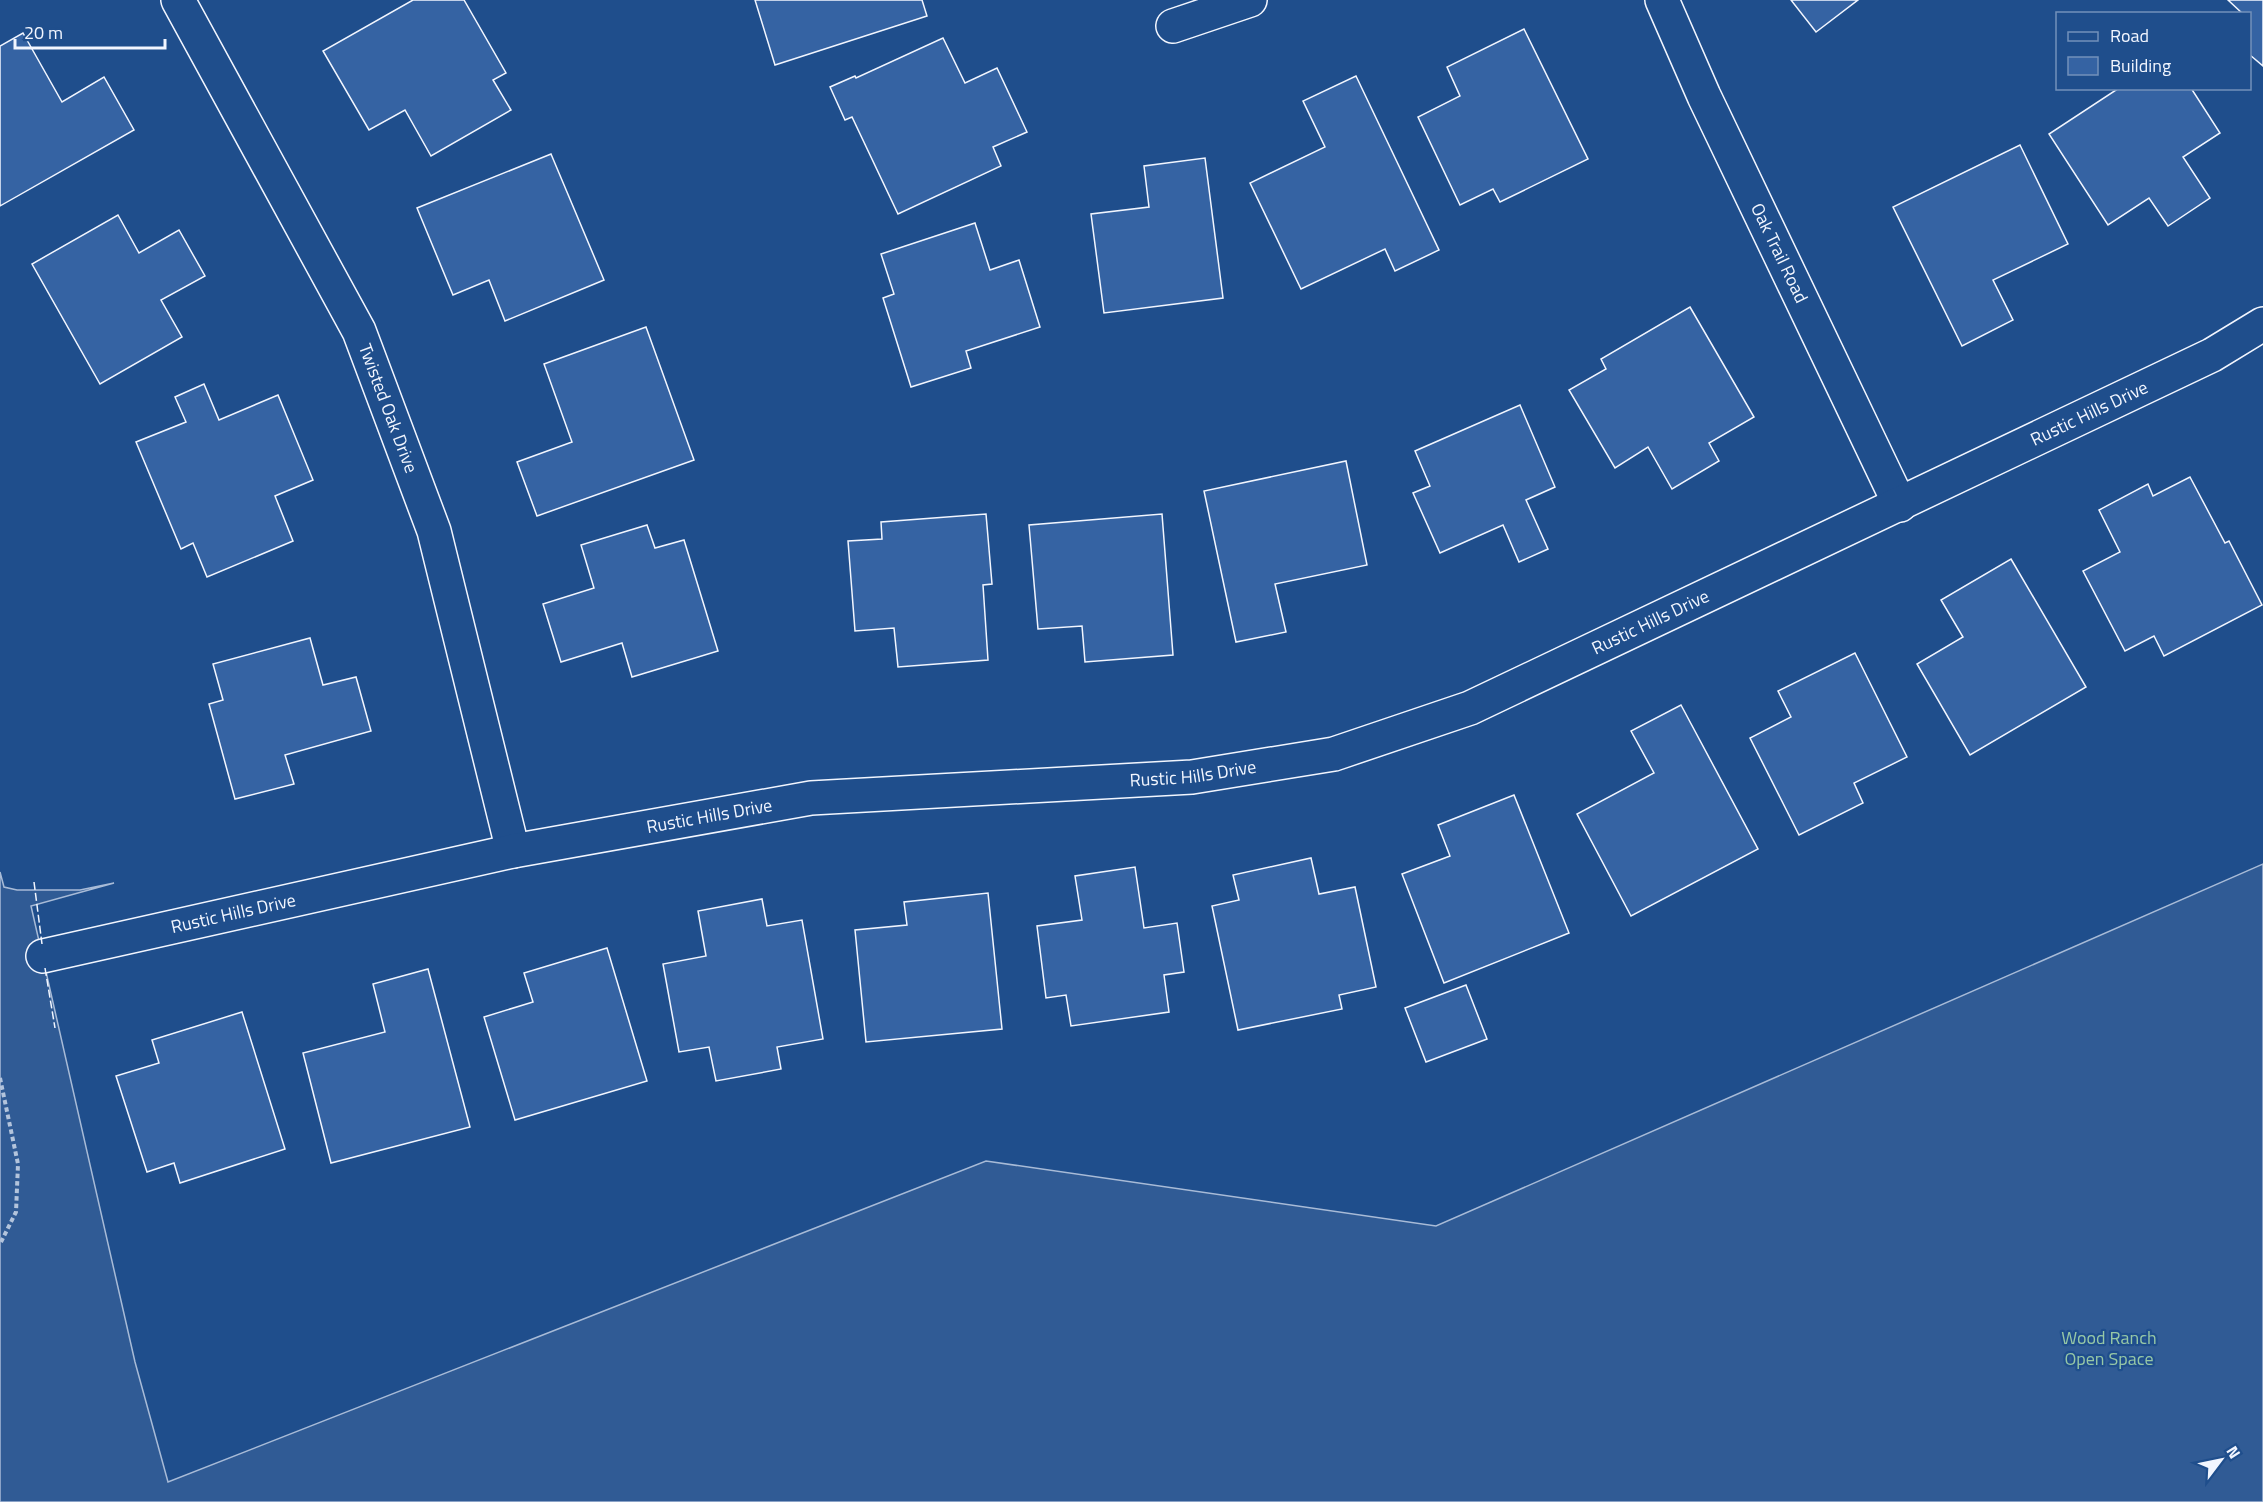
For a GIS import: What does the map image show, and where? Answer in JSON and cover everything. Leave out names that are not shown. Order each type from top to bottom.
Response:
[{"type":"street","name":"Twisted Oak Drive","points":[[178,0],[359,331],[434,531],[513,850]]},
{"type":"street","points":[[1173,26],[1250,0]]},
{"type":"street","name":"Oak Trail Road","points":[[1662,0],[1704,96],[1900,505]]},
{"type":"street","name":"Rustic Hills Drive","points":[[44,956],[513,850],[811,798],[1192,777],[1334,754],[1470,708],[2212,355],[2263,324]]},
{"type":"path","points":[[0,1078],[18,1164],[16,1212],[0,1244]]},
{"type":"shaded area","points":[[2263,864],[2263,1502],[0,1502],[0,872],[4,887],[17,890],[80,890],[114,883],[31,906],[135,1362],[168,1482],[986,1161],[1436,1226]]},
{"type":"building","points":[[413,0],[464,0],[506,73],[493,80],[511,110],[431,156],[405,110],[369,130],[323,51]]},
{"type":"building","points":[[755,0],[922,0],[927,16],[775,65]]},
{"type":"building","points":[[1791,0],[1858,0],[1816,32]]},
{"type":"building","points":[[2228,0],[2263,0],[2263,66],[2251,56],[2251,12],[2241,12]]},
{"type":"building","points":[[1524,29],[1588,159],[1500,202],[1493,189],[1460,205],[1418,117],[1460,96],[1447,67]]},
{"type":"building","points":[[23,33],[62,102],[104,77],[134,130],[0,206],[0,46]]},
{"type":"building","points":[[943,38],[965,83],[997,68],[1027,132],[993,147],[1001,166],[898,214],[852,117],[845,120],[830,87],[855,76],[856,78]]},
{"type":"building","points":[[1356,76],[1439,250],[1395,271],[1385,249],[1301,289],[1250,183],[1325,147],[1303,101]]},
{"type":"building","points":[[2116,90],[2192,90],[2220,133],[2183,157],[2210,198],[2168,226],[2149,198],[2108,225],[2049,134]]},
{"type":"building","points":[[2020,145],[2068,244],[1993,280],[2013,320],[1962,346],[1893,207]]},
{"type":"building","points":[[551,154],[604,280],[505,321],[489,280],[453,295],[417,208]]},
{"type":"building","points":[[1205,158],[1223,298],[1104,313],[1091,214],[1149,207],[1144,166]]},
{"type":"building","points":[[118,215],[139,253],[179,230],[205,276],[161,300],[182,337],[100,384],[32,264]]},
{"type":"building","points":[[975,223],[990,270],[1019,260],[1040,327],[966,351],[971,368],[911,387],[883,298],[894,294],[881,254]]},
{"type":"building","points":[[1690,307],[1754,417],[1709,443],[1719,461],[1672,489],[1648,447],[1615,468],[1569,390],[1606,369],[1601,359]]},
{"type":"building","points":[[646,327],[694,460],[537,516],[517,462],[572,442],[544,364]]},
{"type":"building","points":[[204,384],[219,420],[278,395],[313,480],[275,496],[293,541],[207,577],[193,543],[181,549],[136,442],[186,422],[175,397]]},
{"type":"building","points":[[1520,405],[1555,487],[1526,500],[1548,549],[1519,562],[1503,525],[1440,553],[1413,493],[1430,486],[1415,451]]},
{"type":"building","points":[[1346,461],[1367,565],[1275,584],[1286,632],[1236,642],[1204,491]]},
{"type":"building","points":[[2190,477],[2225,543],[2229,541],[2262,605],[2164,656],[2154,636],[2125,651],[2083,571],[2120,552],[2099,510],[2148,484],[2153,496]]},
{"type":"building","points":[[986,514],[992,584],[983,585],[988,660],[898,667],[894,628],[855,631],[848,541],[882,539],[881,522]]},
{"type":"building","points":[[1162,514],[1173,655],[1085,662],[1082,626],[1038,629],[1029,525]]},
{"type":"building","points":[[647,525],[655,548],[684,540],[718,651],[632,677],[622,643],[561,662],[543,604],[594,588],[581,545]]},
{"type":"building","points":[[2011,559],[2086,687],[1970,755],[1917,664],[1963,637],[1941,600]]},
{"type":"building","points":[[310,638],[323,685],[356,677],[371,731],[285,755],[294,784],[235,799],[209,704],[223,700],[213,664]]},
{"type":"building","points":[[1855,653],[1907,757],[1854,783],[1863,803],[1799,835],[1750,738],[1791,717],[1778,691]]},
{"type":"building","points":[[1681,705],[1758,849],[1631,916],[1577,814],[1654,773],[1631,731]]},
{"type":"building","points":[[1514,795],[1569,933],[1444,983],[1402,874],[1450,856],[1438,825]]},
{"type":"building","points":[[1311,858],[1319,894],[1355,887],[1376,987],[1339,995],[1342,1009],[1238,1030],[1212,906],[1239,900],[1233,875]]},
{"type":"building","points":[[1135,867],[1144,928],[1177,923],[1184,972],[1164,975],[1169,1012],[1071,1026],[1066,995],[1046,998],[1037,926],[1082,920],[1075,876]]},
{"type":"building","points":[[988,893],[1002,1029],[866,1042],[855,930],[907,925],[904,902]]},
{"type":"building","points":[[762,899],[767,926],[802,920],[823,1039],[777,1047],[781,1069],[716,1081],[709,1047],[679,1052],[663,964],[706,956],[698,911]]},
{"type":"building","points":[[607,948],[647,1081],[515,1120],[484,1017],[533,1002],[524,973]]},
{"type":"building","points":[[428,969],[470,1127],[331,1163],[303,1053],[385,1032],[373,984]]},
{"type":"building","points":[[1466,985],[1487,1039],[1426,1062],[1405,1008]]},
{"type":"building","points":[[242,1012],[285,1149],[180,1183],[174,1163],[147,1172],[116,1076],[159,1063],[152,1040]]},
{"type":"fence","points":[[34,882],[42,944]]},
{"type":"fence","points":[[45,968],[55,1028]]},
{"type":"park label","name":"Wood Ranch Open Space","points":[[2109,1348]]}]
